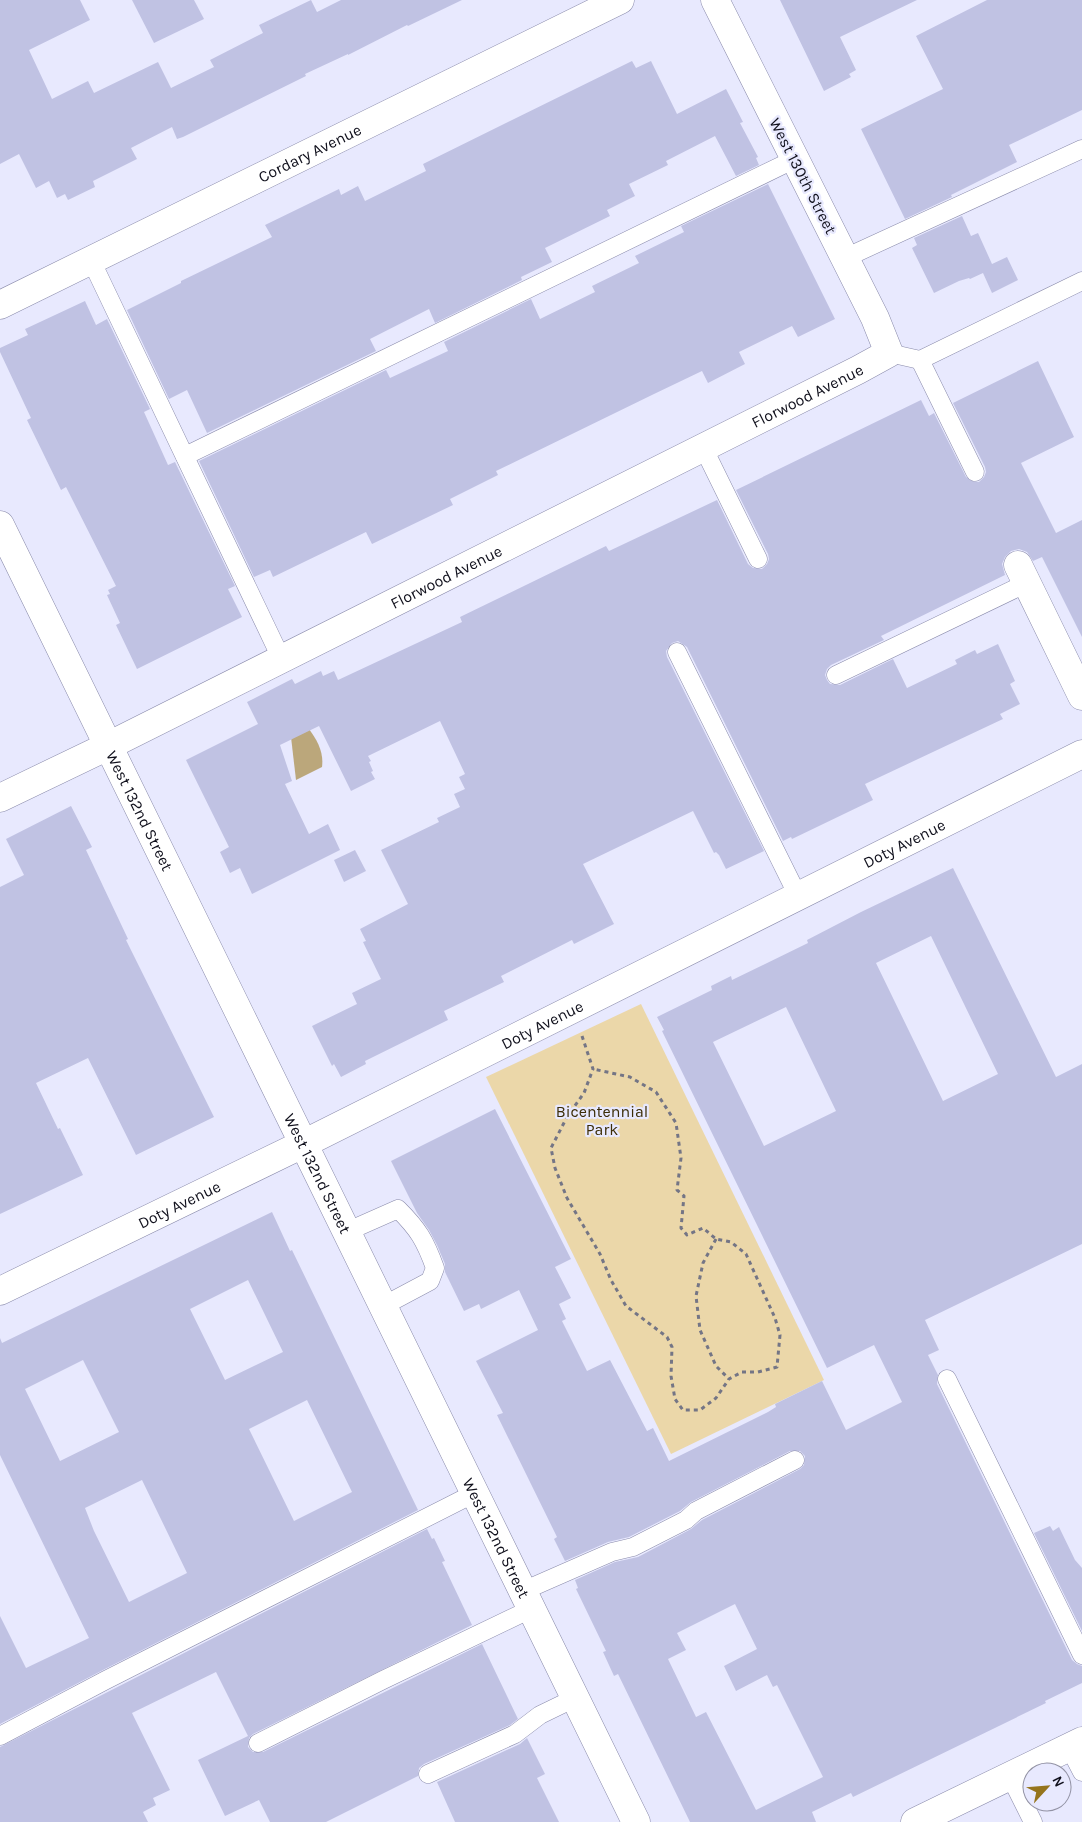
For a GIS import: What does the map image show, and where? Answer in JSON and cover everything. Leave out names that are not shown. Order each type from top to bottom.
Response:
[{"type":"street","name":"Cordary Avenue","points":[[0,305],[620,0]]},
{"type":"street","name":"West 130th Street","points":[[715,0],[875,318],[889,352]]},
{"type":"street","name":"Florwood Avenue","points":[[0,798],[108,746],[858,370],[889,352]]},
{"type":"street","name":"West 132nd Street","points":[[0,525],[636,1822]]},
{"type":"street","points":[[1022,574],[1082,696]]},
{"type":"street","name":"Doty Avenue","points":[[0,1291],[303,1144],[1082,754]]},
{"type":"street","points":[[915,1822],[1076,1744]]},
{"type":"lane","points":[[845,258],[1082,149]]},
{"type":"lane","points":[[184,456],[795,159]]},
{"type":"lane","points":[[91,260],[282,658]]},
{"type":"lane","points":[[889,352],[920,360],[1082,281]]},
{"type":"lane","points":[[920,360],[975,472]]},
{"type":"lane","points":[[703,447],[758,560]]},
{"type":"lane","points":[[836,675],[1022,574]]},
{"type":"lane","points":[[677,652],[798,896]]},
{"type":"lane","points":[[346,1232],[398,1208],[416,1228],[428,1250],[435,1268],[430,1281],[383,1306]]},
{"type":"lane","points":[[947,1379],[1082,1656]]},
{"type":"lane","points":[[258,1743],[391,1676],[612,1552],[634,1547],[686,1520],[696,1511],[795,1460]]},
{"type":"lane","points":[[0,1736],[474,1493]]},
{"type":"lane","points":[[428,1774],[515,1734],[532,1720],[575,1698]]},
{"type":"lane","points":[[1076,1744],[1082,1772]]},
{"type":"lane","points":[[1010,1776],[1033,1822]]},
{"type":"path","points":[[572,1009],[585,1042],[592,1069],[584,1093],[567,1117],[551,1148],[555,1168],[567,1198],[595,1245],[611,1280],[626,1306],[667,1337],[672,1347],[671,1376],[675,1399],[683,1410],[700,1410],[716,1398],[729,1379],[742,1372],[758,1372],[777,1367],[780,1335],[775,1318],[746,1254],[731,1242],[716,1238],[703,1228],[687,1235],[681,1228],[684,1196],[678,1190],[681,1158],[676,1122],[656,1092],[630,1077],[592,1069]]},
{"type":"path","points":[[716,1238],[703,1263],[696,1296],[700,1330],[716,1366],[729,1379]]},
{"type":"green space","name":"Bicentennial Park","points":[[641,1004],[824,1380],[671,1454],[486,1077]]},
{"type":"shaded area","points":[[309,729],[319,746],[322,756],[322,767],[296,780],[291,737]]},
{"type":"building","points":[[0,0],[80,0],[90,20],[29,50],[52,99],[88,81],[94,93],[158,62],[171,88],[214,67],[210,60],[263,33],[259,25],[311,0],[317,12],[341,0],[462,0],[305,74],[306,76],[183,137],[177,139],[172,127],[131,148],[137,159],[93,181],[95,187],[68,200],[65,194],[57,198],[49,181],[36,188],[19,154],[0,164]]},
{"type":"building","points":[[132,0],[194,0],[204,19],[154,43]]},
{"type":"building","points":[[780,0],[917,0],[840,37],[856,70],[849,74],[851,77],[824,91]]},
{"type":"building","points":[[987,0],[1082,0],[1082,110],[1009,145],[1017,162],[951,195],[952,197],[905,219],[861,129],[943,89],[916,36]]},
{"type":"building","points":[[632,61],[636,68],[651,61],[677,114],[726,89],[743,122],[740,123],[758,157],[756,158],[759,165],[736,176],[715,136],[666,161],[668,165],[629,184],[635,196],[607,210],[610,216],[545,248],[552,262],[521,277],[522,280],[435,323],[429,309],[370,339],[376,351],[207,433],[187,390],[169,399],[127,310],[181,283],[181,281],[272,237],[265,225],[339,189],[341,195],[358,186],[365,201],[426,171],[423,164]]},
{"type":"building","points":[[768,184],[835,319],[798,337],[792,326],[739,352],[745,364],[708,383],[702,371],[654,394],[496,471],[498,475],[450,499],[453,505],[372,544],[366,532],[273,577],[270,570],[254,577],[199,461],[386,370],[390,378],[448,351],[444,342],[531,299],[540,319],[595,292],[592,286],[639,263],[635,256],[684,232],[681,226]]},
{"type":"building","points":[[962,216],[971,236],[978,233],[992,264],[1007,257],[1018,280],[992,293],[983,273],[970,279],[959,281],[934,293],[912,248],[917,245],[914,238]]},
{"type":"building","points":[[85,301],[96,325],[107,319],[150,409],[144,412],[168,465],[175,462],[235,586],[228,589],[242,617],[137,669],[116,625],[120,623],[107,595],[110,594],[108,590],[116,586],[66,487],[61,490],[27,420],[31,418],[0,352],[0,348],[28,335],[25,329]]},
{"type":"building","points":[[1038,361],[1074,437],[1021,463],[1056,533],[1082,520],[1082,637],[1042,557],[1033,561],[1027,552],[1019,549],[1011,551],[1005,557],[1002,564],[1005,575],[881,636],[884,640],[831,665],[825,675],[830,684],[840,685],[893,659],[907,688],[957,664],[955,660],[975,650],[977,654],[998,644],[1015,681],[1010,684],[1020,704],[1000,714],[1003,719],[865,784],[873,800],[792,839],[791,837],[783,841],[687,647],[678,641],[672,643],[666,651],[667,657],[764,851],[726,869],[719,855],[716,852],[714,853],[693,811],[583,864],[614,924],[574,944],[572,940],[501,976],[504,982],[444,1011],[448,1020],[365,1061],[366,1064],[341,1077],[334,1064],[332,1066],[312,1026],[357,1004],[352,993],[381,979],[363,942],[366,941],[360,929],[408,904],[381,850],[439,822],[437,818],[460,807],[454,794],[465,789],[459,777],[465,774],[440,721],[368,756],[373,771],[371,772],[375,779],[351,791],[319,726],[280,745],[292,781],[285,784],[309,834],[328,824],[340,850],[252,894],[240,868],[230,873],[220,852],[229,847],[186,760],[258,724],[247,702],[292,679],[295,684],[321,671],[323,676],[334,671],[338,680],[462,622],[460,617],[606,546],[609,551],[717,500],[748,564],[753,568],[762,569],[769,559],[768,554],[736,490],[921,400],[929,416],[934,413],[966,477],[974,482],[979,482],[986,472],[985,467],[953,403]]},
{"type":"building","points":[[71,806],[92,847],[86,850],[128,939],[126,940],[214,1117],[136,1155],[88,1058],[36,1083],[83,1175],[0,1214],[0,887],[24,875],[6,839]]},
{"type":"building","points":[[355,850],[366,871],[344,882],[334,860]]},
{"type":"building","points":[[953,868],[1056,1077],[1082,1064],[1082,1244],[925,1320],[939,1350],[928,1355],[938,1375],[937,1384],[1072,1660],[1082,1666],[1082,1683],[1045,1701],[1046,1703],[853,1797],[851,1793],[812,1812],[816,1822],[690,1822],[618,1674],[614,1676],[603,1652],[606,1651],[576,1589],[578,1588],[575,1580],[615,1562],[638,1557],[691,1529],[702,1520],[800,1469],[804,1465],[805,1456],[800,1451],[790,1451],[691,1502],[680,1511],[629,1537],[608,1542],[565,1561],[554,1539],[557,1537],[497,1415],[503,1413],[476,1361],[538,1330],[519,1290],[481,1309],[479,1304],[464,1311],[445,1272],[445,1264],[437,1245],[417,1213],[391,1161],[495,1109],[571,1259],[555,1267],[571,1298],[559,1304],[566,1319],[562,1321],[587,1371],[610,1360],[647,1431],[653,1428],[669,1461],[768,1412],[776,1407],[775,1404],[822,1381],[846,1430],[902,1402],[874,1345],[827,1368],[662,1031],[664,1030],[657,1017],[712,990],[711,986],[731,976],[732,980],[808,943],[807,940]],"holes":[[[931,936],[998,1074],[943,1101],[876,963]],[[786,1007],[836,1111],[764,1146],[713,1042]],[[735,1604],[757,1649],[724,1666],[736,1691],[767,1675],[773,1687],[777,1685],[823,1777],[756,1810],[706,1712],[696,1717],[668,1659],[686,1650],[677,1633]]]},
{"type":"building","points":[[272,1212],[418,1510],[0,1724],[0,1616],[26,1668],[89,1638],[0,1455],[0,1338],[2,1343]],"holes":[[[248,1280],[283,1352],[225,1380],[190,1309]],[[83,1360],[119,1432],[60,1461],[25,1389]],[[307,1400],[352,1492],[294,1521],[249,1429]],[[142,1480],[187,1573],[129,1602],[94,1531],[85,1508]]]},
{"type":"building","points":[[1050,1526],[1053,1531],[1059,1527],[1075,1560],[1082,1568],[1082,1631],[1034,1533]]},
{"type":"building","points":[[427,1529],[432,1539],[434,1538],[445,1561],[442,1562],[472,1625],[253,1734],[249,1738],[248,1747],[253,1752],[263,1752],[482,1644],[518,1719],[510,1725],[424,1764],[419,1768],[418,1776],[326,1822],[270,1822],[259,1800],[225,1816],[198,1760],[248,1736],[216,1672],[132,1713],[170,1790],[153,1798],[156,1805],[143,1812],[148,1822],[0,1822],[0,1747]]},
{"type":"building","points":[[527,1738],[545,1774],[537,1778],[559,1822],[455,1822],[437,1782],[520,1744]]}]
